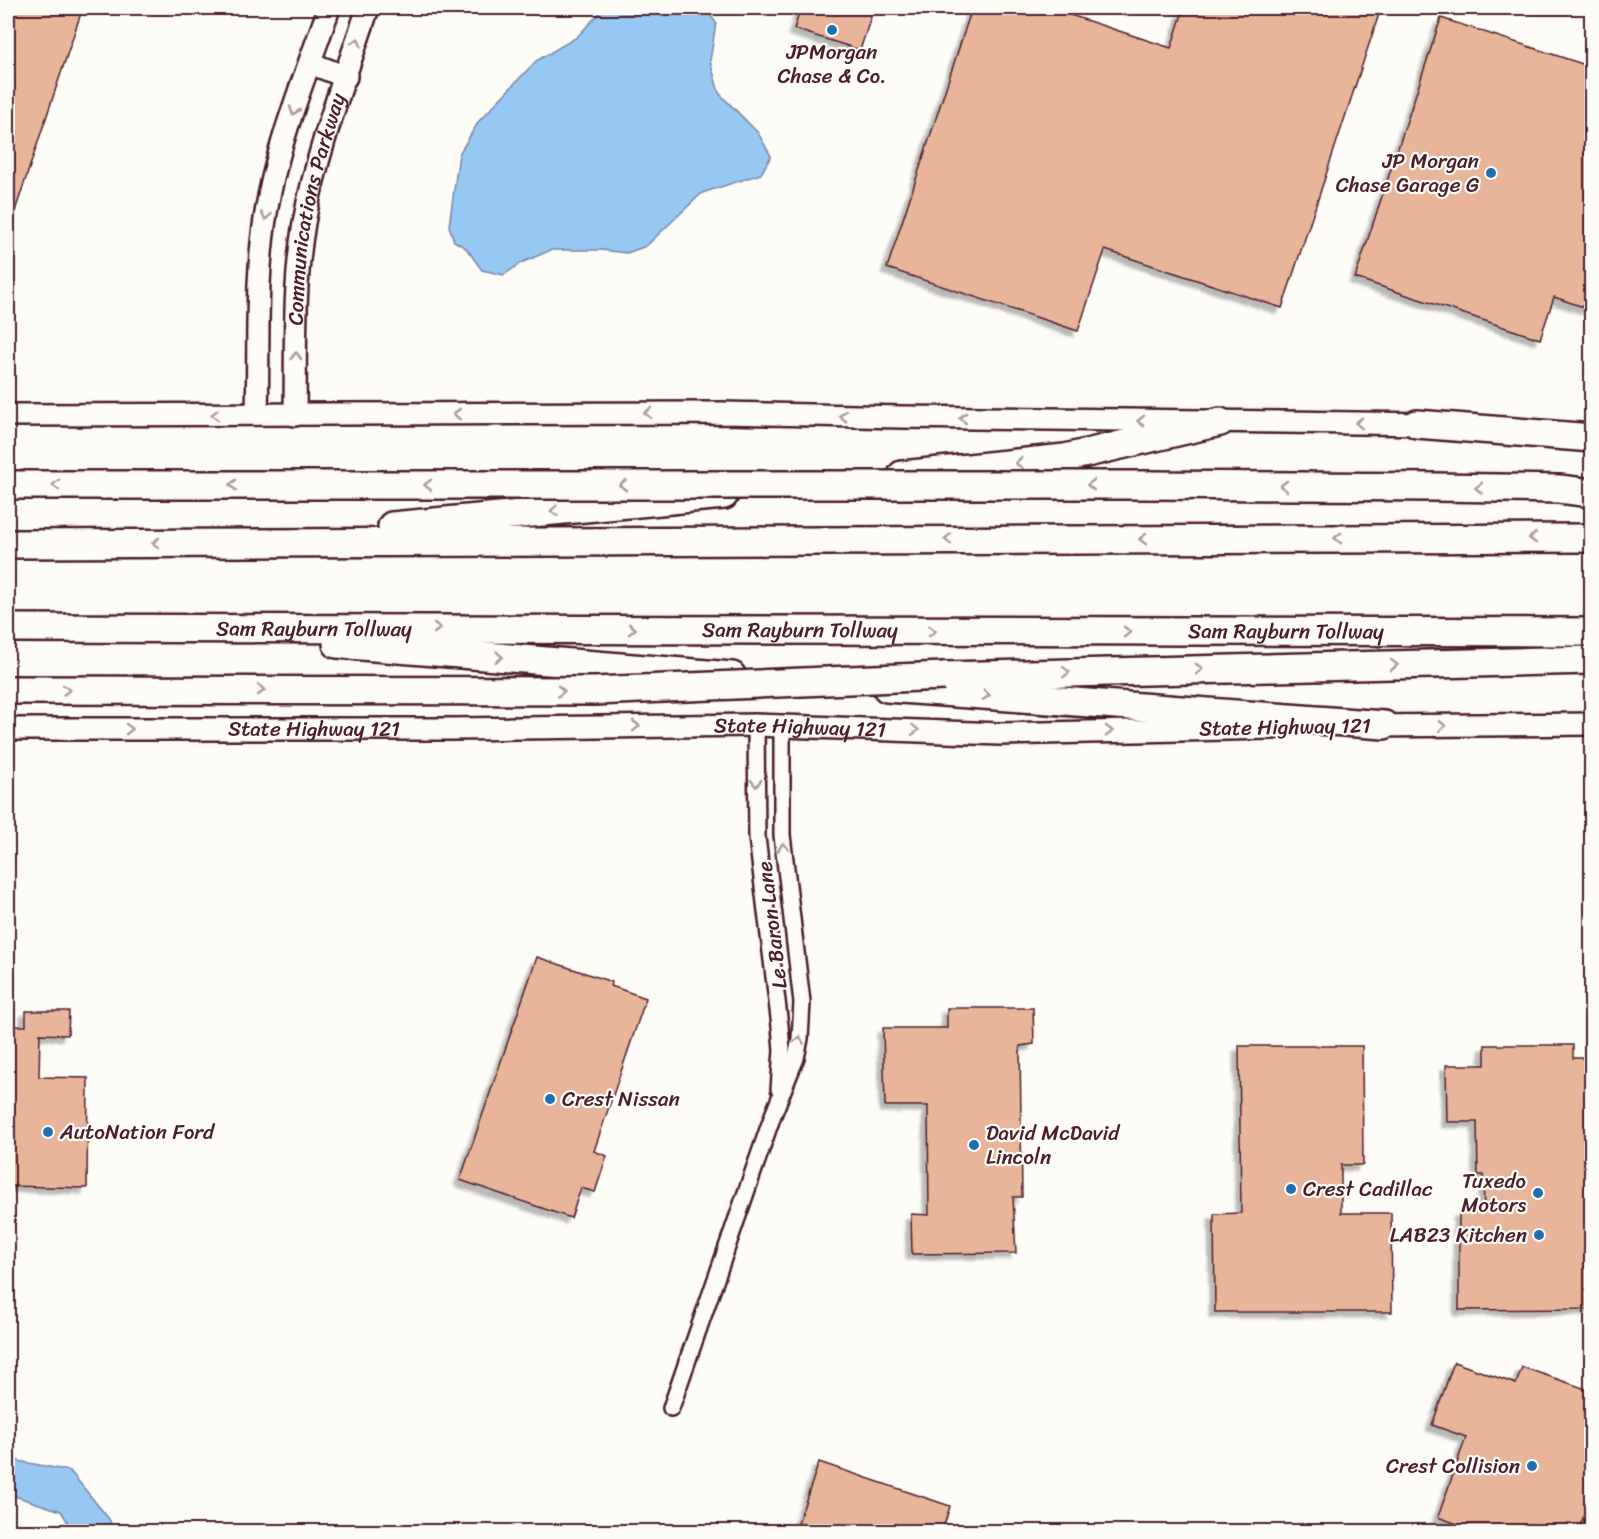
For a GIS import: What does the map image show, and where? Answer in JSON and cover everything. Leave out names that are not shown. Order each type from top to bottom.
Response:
[{"type":"highway","points":[[214,543],[678,500],[1065,458],[1221,422]]},
{"type":"highway","points":[[1417,424],[1592,438]]},
{"type":"highway","points":[[8,485],[1149,485],[1558,489],[1592,493]]},
{"type":"highway","points":[[8,544],[1592,538]]},
{"type":"highway","points":[[127,627],[1384,725]]},
{"type":"highway","name":"Sam Rayburn Tollway","points":[[8,628],[1592,633]]},
{"type":"highway","points":[[8,690],[594,691],[944,676],[1592,660]]},
{"type":"main road","name":"Communications Parkway","points":[[257,414],[260,270],[266,214],[277,159],[329,8]]},
{"type":"main road","name":"Communications Parkway","points":[[295,415],[298,275],[304,224],[314,175],[368,8]]},
{"type":"main road","points":[[310,63],[346,77]]},
{"type":"main road","points":[[8,415],[722,413],[1592,426]]},
{"type":"main road","name":"State Highway 121","points":[[8,729],[451,729],[782,725],[1000,734],[1384,725],[1592,724]]},
{"type":"street","name":"Le Baron Lane","points":[[756,725],[758,837],[782,1050],[780,1082],[773,1115]]},
{"type":"street","name":"Le Baron Lane","points":[[671,1408],[773,1115],[796,1058],[802,1021],[801,995],[782,835],[782,725]]},
{"type":"water","points":[[604,8],[705,8],[716,23],[710,61],[719,93],[758,133],[771,156],[761,174],[702,193],[646,246],[627,253],[601,250],[551,250],[521,263],[504,275],[482,270],[466,248],[454,241],[449,226],[459,154],[479,121],[536,61],[577,37]]},
{"type":"water","points":[[8,1459],[70,1471],[109,1519],[114,1531],[73,1531],[61,1511],[8,1494]]},
{"type":"building","points":[[8,8],[64,8],[81,13],[10,226],[8,226]]},
{"type":"building","name":"JPMorgan Chase & Co.","points":[[801,8],[874,8],[860,50],[794,29]]},
{"type":"building","points":[[972,8],[1049,8],[1171,48],[1184,8],[1381,8],[1282,308],[1105,250],[1078,331],[887,268]]},
{"type":"building","name":"JP Morgan Chase Garage G","points":[[1441,18],[1592,67],[1592,310],[1554,297],[1540,339],[1355,278]]},
{"type":"building","name":"Crest Nissan","points":[[537,957],[612,982],[611,986],[646,998],[594,1151],[607,1156],[595,1192],[581,1188],[571,1218],[460,1180]]},
{"type":"building","points":[[947,1008],[1033,1008],[1034,1044],[1020,1046],[1022,1197],[1013,1197],[1016,1253],[912,1254],[911,1214],[929,1215],[928,1106],[885,1106],[883,1028],[947,1028]]},
{"type":"building","name":"AutoNation Ford","points":[[26,1011],[69,1011],[68,1035],[40,1034],[39,1077],[88,1078],[87,1188],[8,1186],[8,1026],[26,1026]]},
{"type":"building","name":"Tuxedo Motors","points":[[1485,1045],[1573,1045],[1573,1058],[1592,1058],[1592,1309],[1459,1310],[1459,1212],[1484,1212],[1483,1175],[1478,1175],[1477,1122],[1447,1122],[1446,1065],[1485,1065]]},
{"type":"building","name":"Crest Cadillac","points":[[1239,1046],[1362,1046],[1363,1165],[1341,1165],[1341,1213],[1391,1213],[1392,1312],[1215,1312],[1214,1214],[1241,1213]]},
{"type":"building","points":[[1454,1362],[1516,1384],[1522,1367],[1592,1391],[1592,1493],[1578,1532],[1479,1532],[1438,1517],[1466,1437],[1432,1425]]},
{"type":"building","points":[[819,1462],[950,1506],[942,1532],[823,1532],[798,1523]]},
{"type":"place","name":"JPMorgan Chase & Co.","points":[[832,30]]},
{"type":"place","name":"JP Morgan Chase Garage G","points":[[1491,173]]},
{"type":"place","name":"Crest Nissan","points":[[550,1099]]},
{"type":"place","name":"AutoNation Ford","points":[[48,1132]]},
{"type":"place","name":"David McDavid Lincoln","points":[[974,1145]]},
{"type":"place","name":"Crest Cadillac","points":[[1291,1189]]},
{"type":"place","name":"Tuxedo Motors","points":[[1538,1193]]},
{"type":"place","name":"LAB23 Kitchen","points":[[1539,1235]]},
{"type":"place","name":"Crest Collision","points":[[1532,1466]]}]
